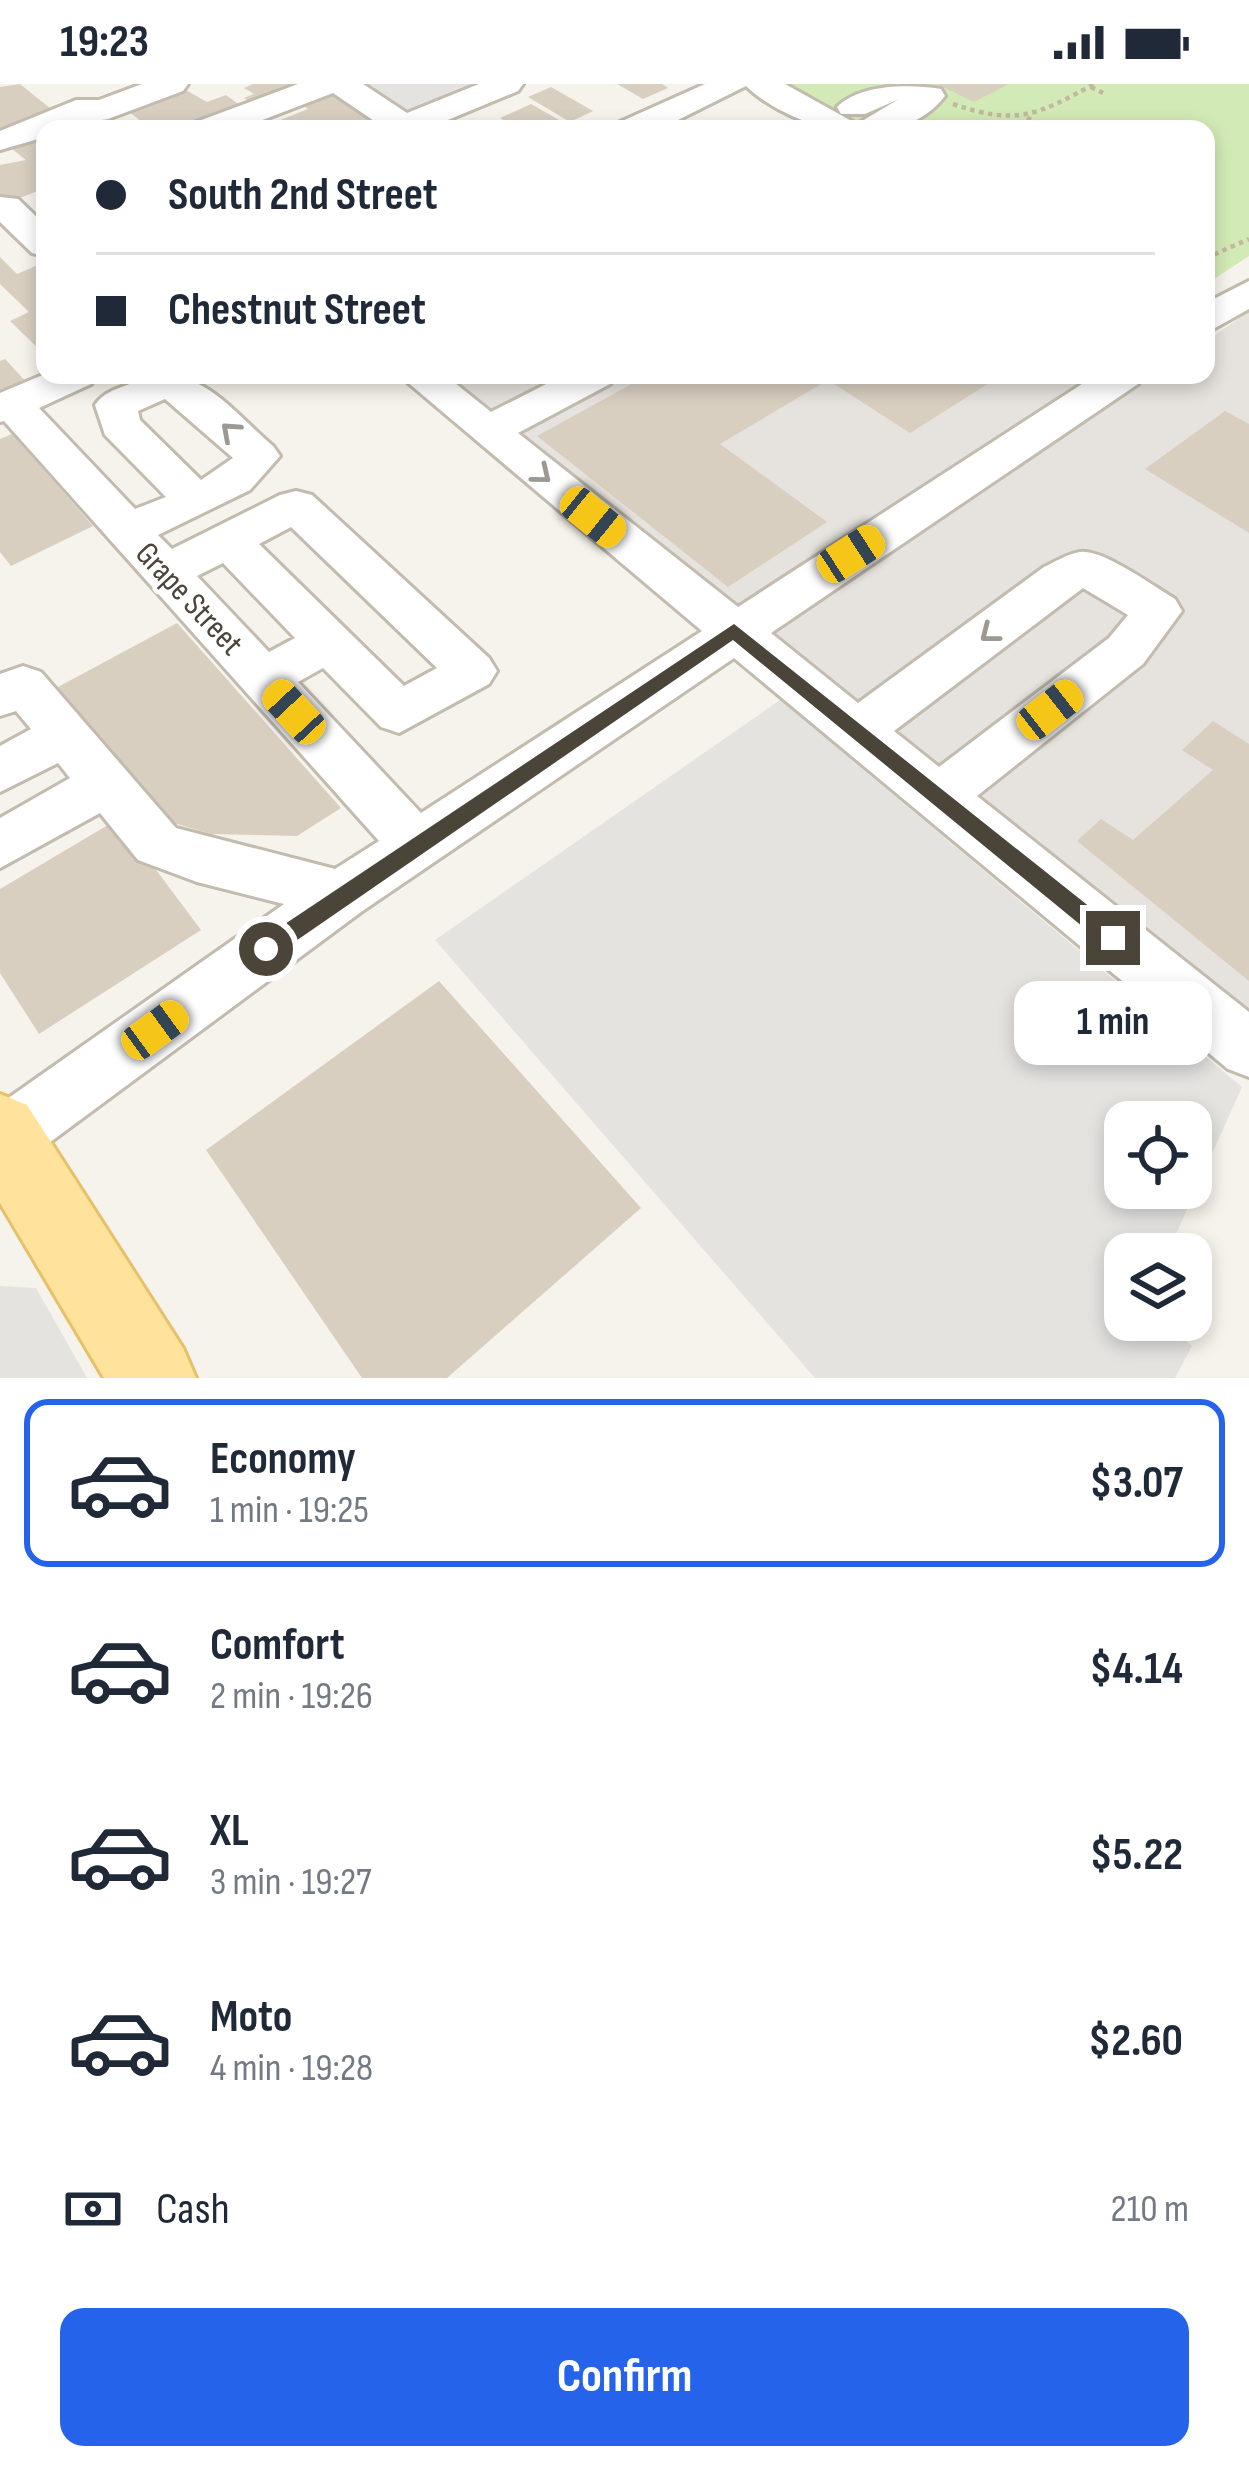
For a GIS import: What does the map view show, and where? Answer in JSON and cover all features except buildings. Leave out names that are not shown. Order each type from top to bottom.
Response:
[{"type":"main road","points":[[1,1137],[153,1378]]},
{"type":"street","points":[[60,84],[100,116],[172,84]]},
{"type":"street","points":[[231,120],[325,84]]},
{"type":"street","points":[[341,84],[395,120]]},
{"type":"street","points":[[419,120],[507,84]]},
{"type":"street","points":[[652,120],[732,84]]},
{"type":"street","points":[[761,84],[851,120]]},
{"type":"street","points":[[862,120],[929,96]]},
{"type":"street","points":[[4,141],[36,133]]},
{"type":"street","points":[[36,195],[3,208],[36,237]]},
{"type":"street","points":[[1215,315],[1249,292]]},
{"type":"street","points":[[1215,326],[1249,345]]},
{"type":"street","points":[[6,406],[56,384]]},
{"type":"street","points":[[430,384],[1249,1048]]},
{"type":"street","points":[[1,1137],[340,895],[1110,384]]},
{"type":"street","points":[[488,431],[539,386]]},
{"type":"street","name":"Grape Street","points":[[6,406],[417,846]]},
{"type":"street","points":[[125,530],[195,500]]},
{"type":"street","points":[[164,573],[228,540],[296,506],[472,670],[398,713],[228,540]]},
{"type":"street","points":[[856,729],[899,703],[1060,579],[1084,567],[1158,611],[1126,651],[938,797]]},
{"type":"street","points":[[263,679],[328,642]]},
{"type":"street","points":[[0,697],[23,685],[157,844],[197,859],[340,895]]},
{"type":"street","points":[[0,771],[64,735]]},
{"type":"street","points":[[0,845],[105,784]]},
{"type":"path","points":[[929,96],[990,120],[1027,118],[1092,86],[1105,94]]},
{"type":"path","points":[[1027,118],[1031,120]]},
{"type":"path","points":[[1215,254],[1249,239]]},
{"type":"shaded area","points":[[359,84],[495,84],[405,120],[391,120]]},
{"type":"shaded area","points":[[1249,312],[1249,1049],[430,384],[1215,384],[1215,335]]},
{"type":"shaded area","points":[[780,700],[1242,1087],[1212,1154],[1212,1101],[1104,1101],[1104,1209],[1187,1209],[1176,1233],[1104,1233],[1104,1341],[1186,1341],[1192,1346],[1175,1378],[815,1378],[435,940]]},
{"type":"shaded area","points":[[0,1286],[36,1288],[87,1378],[0,1378]]},
{"type":"green space","points":[[780,84],[1249,84],[1249,256],[1215,278],[1215,120],[848,120]]},
{"type":"route","points":[[266,949],[734,631],[1113,938]]}]
